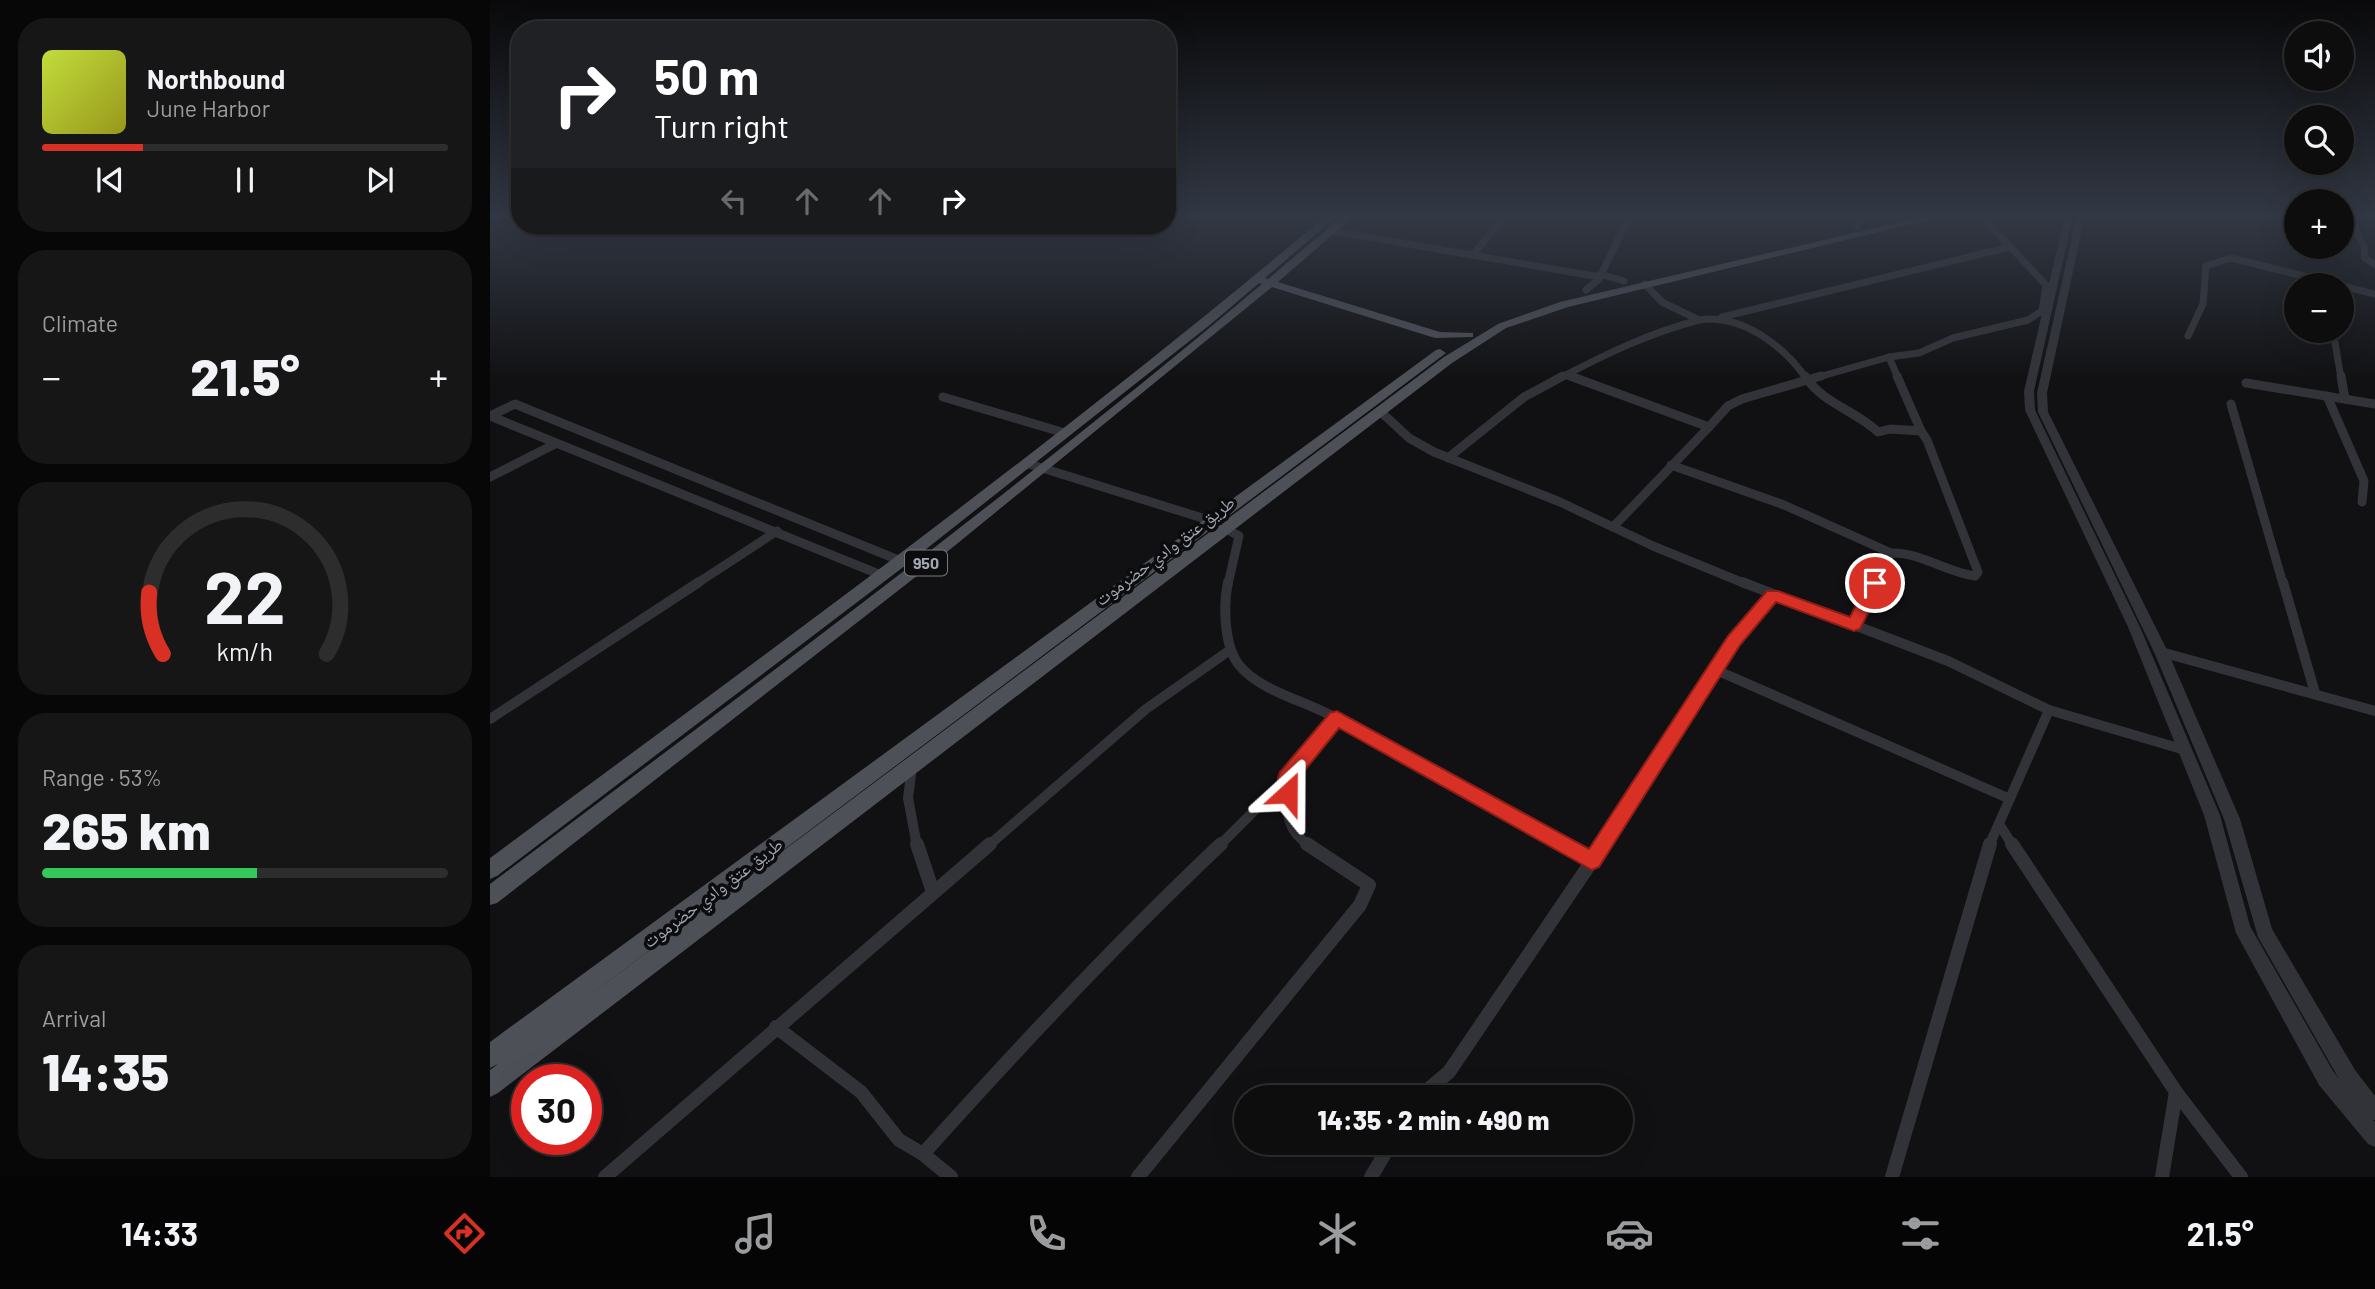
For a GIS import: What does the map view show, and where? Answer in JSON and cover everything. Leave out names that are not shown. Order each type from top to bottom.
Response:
[{"type":"main road","name":"950","points":[[490,896],[912,574],[1043,469],[1277,270]]},
{"type":"main road","name":"طريق عتق وادي حضرموت","points":[[490,1085],[912,765],[1442,352],[1469,335],[1586,290],[1668,270]]},
{"type":"main road","name":"طريق عتق وادي حضرموت","points":[[490,1056],[1475,342],[1533,310],[1706,270]]},
{"type":"main road","name":"950","points":[[490,870],[901,561],[1262,284]]},
{"type":"main road","points":[[1262,284],[1439,336],[1469,335]]},
{"type":"main road","points":[[1262,284],[1429,339],[1439,345],[1442,352]]},
{"type":"street","points":[[1564,270],[1624,281]]},
{"type":"street","points":[[1586,290],[1595,285],[1603,270]]},
{"type":"street","points":[[1448,458],[1524,397],[1634,341],[1699,320],[1720,318],[1916,270]]},
{"type":"street","points":[[1613,527],[1728,406],[1742,399],[1889,357],[1919,353],[1953,338],[2028,320],[2042,311],[2046,285],[2032,270]]},
{"type":"street","points":[[2057,270],[2029,391],[2030,410],[2134,628],[2212,815],[2242,928],[2326,1078],[2375,1137]]},
{"type":"street","points":[[2069,270],[2042,393],[2043,412],[2161,652],[2232,819],[2264,932],[2348,1077],[2375,1111]]},
{"type":"street","points":[[2188,336],[2203,303],[2206,270]]},
{"type":"street","points":[[1645,284],[1662,302],[1699,320]]},
{"type":"street","points":[[2354,288],[2375,294]]},
{"type":"street","points":[[1720,318],[1735,322],[1763,339],[1808,380],[1820,396],[1847,408],[1878,432],[1890,429],[1921,431]]},
{"type":"street","points":[[2335,343],[2345,400]]},
{"type":"street","points":[[1671,466],[1784,505],[1891,553],[1901,552],[1942,569],[1975,576],[1978,572],[1927,440],[1889,357]]},
{"type":"street","points":[[1566,375],[1709,427]]},
{"type":"street","points":[[2246,383],[2375,404]]},
{"type":"street","points":[[2326,396],[2364,481],[2362,502]]},
{"type":"street","points":[[943,397],[1065,433]]},
{"type":"street","points":[[881,575],[490,416],[515,404],[901,561]]},
{"type":"street","points":[[2231,404],[2315,692]]},
{"type":"street","points":[[490,410],[502,410]]},
{"type":"street","points":[[1381,412],[1409,438],[1448,458],[1560,502],[1773,594],[1971,670],[2049,709],[2185,750]]},
{"type":"street","points":[[490,477],[555,444]]},
{"type":"street","points":[[1027,463],[1219,525],[1239,536],[1226,593],[1230,650],[1240,666],[1263,684],[1337,718],[1592,861]]},
{"type":"street","points":[[490,719],[777,531]]},
{"type":"street","points":[[1854,625],[1891,553]]},
{"type":"street","points":[[1431,1085],[1449,1072],[1592,861],[1734,641],[1773,594]]},
{"type":"street","points":[[605,1177],[1146,709],[1230,650]]},
{"type":"street","points":[[2161,652],[2315,692],[2375,712]]},
{"type":"street","points":[[1716,670],[2010,799]]},
{"type":"street","points":[[1892,1177],[1985,859],[2049,709]]},
{"type":"street","points":[[923,1154],[1049,1014],[1136,924],[1287,778],[1337,718]]},
{"type":"street","points":[[912,765],[907,789],[908,811],[933,891]]},
{"type":"street","points":[[1138,1177],[1360,905],[1369,885],[1300,839],[1289,825],[1287,778]]},
{"type":"street","points":[[1999,824],[2176,1092],[2241,1177]]},
{"type":"street","points":[[776,1027],[862,1092],[899,1140],[923,1154],[951,1177]]},
{"type":"street","points":[[2162,1177],[2176,1092]]},
{"type":"street","points":[[1371,1177],[1384,1155]]},
{"type":"route","points":[[1288,793],[1287,778],[1337,718],[1592,861],[1734,641],[1773,594],[1854,625],[1875,583]]}]
